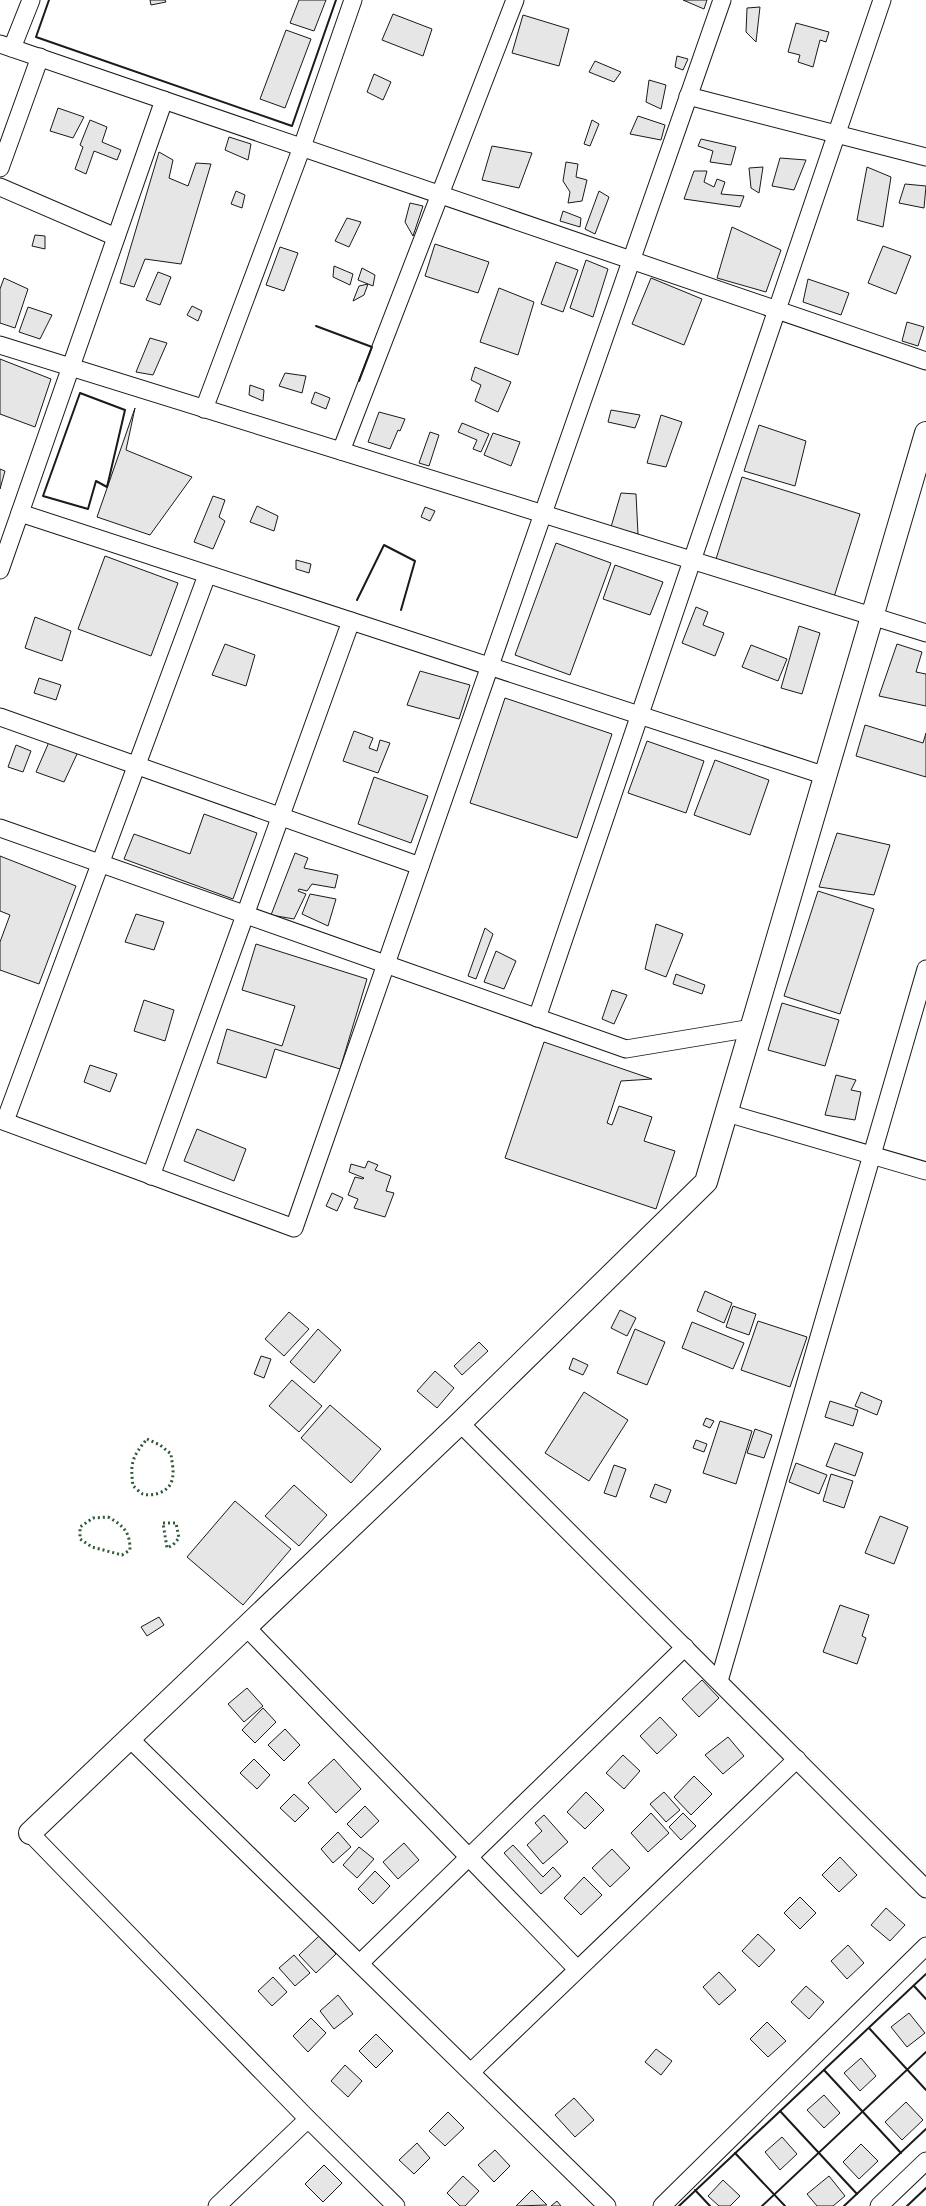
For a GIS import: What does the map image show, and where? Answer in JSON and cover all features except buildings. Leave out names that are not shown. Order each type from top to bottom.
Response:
[{"type":"main road","points":[[30,1833],[460,1422],[706,1182],[826,776],[871,616],[921,471],[926,433]]},
{"type":"street","points":[[31,0],[6,46],[926,361]]},
{"type":"street","points":[[204,409],[302,147],[353,0]]},
{"type":"street","points":[[341,451],[515,0]]},
{"type":"street","points":[[207,574],[100,864],[2,1121],[294,1228],[722,0]]},
{"type":"street","points":[[537,1018],[882,0]]},
{"type":"street","points":[[0,168],[40,57]]},
{"type":"street","points":[[688,96],[926,157]]},
{"type":"street","points":[[0,570],[164,100]]},
{"type":"street","points":[[0,187],[116,237]]},
{"type":"street","points":[[0,345],[926,633]]},
{"type":"street","points":[[20,513],[826,776]]},
{"type":"street","points":[[151,1176],[351,621]]},
{"type":"street","points":[[0,717],[420,866]]},
{"type":"street","points":[[0,828],[626,1049],[752,1028]]},
{"type":"street","points":[[719,1680],[926,969]]},
{"type":"street","points":[[726,1113],[926,1171]]},
{"type":"street","points":[[460,1422],[926,1889]]},
{"type":"street","points":[[246,1627],[577,1969]]},
{"type":"street","points":[[360,1963],[685,1647]]},
{"type":"street","points":[[129,1738],[472,2072],[607,2206]]},
{"type":"street","points":[[472,2072],[577,1969],[797,1759]]},
{"type":"street","points":[[30,1833],[308,2119],[396,2206]]},
{"type":"street","points":[[662,2206],[926,1946]]},
{"type":"street","points":[[217,2206],[308,2119]]},
{"type":"street","points":[[879,2206],[926,2161]]},
{"type":"hedge","points":[[147,1439],[160,1445],[171,1454],[173,1468],[173,1476],[169,1486],[163,1491],[151,1495],[142,1493],[133,1486],[132,1478],[133,1461],[147,1439]]},
{"type":"hedge","points":[[108,1517],[118,1523],[125,1530],[129,1539],[130,1550],[122,1555],[92,1547],[80,1539],[80,1527],[93,1518],[108,1517]]},
{"type":"hedge","points":[[163,1523],[176,1523],[179,1538],[173,1545],[167,1548],[163,1523]]},
{"type":"wall","points":[[49,0],[36,37],[292,126],[336,0]]},
{"type":"wall","points":[[316,326],[372,347],[359,381]]},
{"type":"wall","points":[[80,393],[125,410],[107,487],[96,481],[88,509],[43,496],[80,393]]},
{"type":"wall","points":[[357,600],[384,545],[415,561],[401,610]]},
{"type":"wall","points":[[679,2206],[926,1974]]},
{"type":"wall","points":[[914,1986],[926,1999]]},
{"type":"wall","points":[[869,2028],[926,2090]]},
{"type":"wall","points":[[762,2206],[926,2052]]},
{"type":"wall","points":[[824,2070],[901,2153]]},
{"type":"wall","points":[[780,2111],[857,2194]]},
{"type":"wall","points":[[844,2206],[926,2129]]},
{"type":"wall","points":[[735,2153],[785,2206]]},
{"type":"wall","points":[[907,2206],[926,2188]]},
{"type":"wall","points":[[695,2190],[710,2206]]}]
